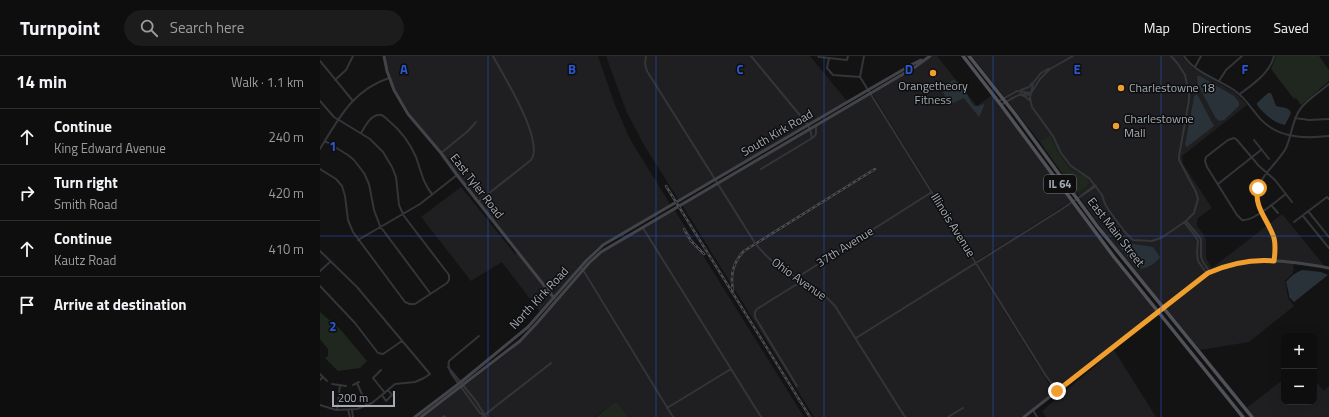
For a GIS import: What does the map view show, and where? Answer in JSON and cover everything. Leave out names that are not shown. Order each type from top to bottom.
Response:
[{"type":"main road","name":"East Tyler Road","points":[[384,56],[389,78],[399,100],[408,114],[441,153],[555,299]]},
{"type":"main road","name":"South Kirk Road","points":[[716,181],[817,125],[913,64],[930,56]]},
{"type":"main road","name":"East Main Street","points":[[963,56],[1000,103],[1114,258],[1243,417]]},
{"type":"main road","name":"East Main Street","points":[[969,56],[1079,197],[1097,226],[1252,417]]},
{"type":"main road","name":"South Kirk Road","points":[[641,225],[808,125],[869,91]]},
{"type":"main road","name":"North Kirk Road","points":[[414,417],[520,341],[599,248],[641,225]]},
{"type":"main road","points":[[1024,417],[1162,307],[1208,273],[1225,266],[1242,262],[1274,261],[1304,263],[1329,268]]},
{"type":"main road","name":"North Kirk Road","points":[[421,417],[522,332],[555,299]]},
{"type":"street","points":[[335,80],[346,70],[353,56]]},
{"type":"street","points":[[478,202],[531,160],[534,150],[527,120],[493,56]]},
{"type":"street","name":"Ohio Avenue","points":[[646,56],[645,64],[647,71],[760,249],[778,266],[813,286],[831,301],[905,417]]},
{"type":"street","points":[[751,56],[808,125],[812,138]]},
{"type":"street","points":[[818,56],[847,60],[848,56]]},
{"type":"street","points":[[829,58],[827,68],[833,75],[860,78],[864,56]]},
{"type":"street","points":[[1000,103],[1014,92],[1027,88],[1041,73],[1073,56]]},
{"type":"street","points":[[1020,94],[1026,97],[1030,102],[1033,110],[1053,136],[1061,153],[1070,166],[1085,174],[1102,195],[1106,206],[1124,231],[1133,240],[1155,240],[1164,236],[1194,213],[1198,199],[1195,188],[1179,160],[1189,94],[1186,78],[1178,64],[1171,56]]},
{"type":"street","points":[[1184,56],[1188,62],[1195,67],[1240,94],[1263,122],[1274,130],[1289,136],[1305,138],[1329,136]]},
{"type":"street","points":[[1195,67],[1201,56]]},
{"type":"street","points":[[1219,81],[1226,70],[1242,56]]},
{"type":"street","points":[[1240,94],[1265,74],[1271,66],[1274,56]]},
{"type":"street","points":[[320,61],[353,101]]},
{"type":"street","points":[[1031,94],[1040,79],[1050,69]]},
{"type":"street","points":[[320,149],[338,120],[353,101],[367,88],[389,78]]},
{"type":"street","name":"Illinois Avenue","points":[[860,78],[1046,376],[1057,391]]},
{"type":"street","points":[[1030,102],[1033,83]]},
{"type":"street","points":[[1274,261],[1274,238],[1258,205],[1257,194],[1259,185],[1283,152],[1295,118],[1304,105],[1329,85]]},
{"type":"street","points":[[1020,90],[1031,94]]},
{"type":"street","points":[[1000,103],[1021,93],[1031,94]]},
{"type":"street","points":[[320,101],[338,120],[361,133],[377,145],[390,163],[396,177],[399,205],[403,213],[449,275],[449,280],[447,283],[415,304],[409,304],[406,302],[358,240],[350,225],[342,186],[336,179],[320,169]]},
{"type":"street","points":[[361,133],[366,124],[378,115],[383,116],[392,123],[411,147],[424,182],[432,194]]},
{"type":"street","points":[[1295,118],[1304,120],[1329,119]]},
{"type":"street","points":[[441,153],[468,131],[476,122]]},
{"type":"street","points":[[761,169],[812,138],[816,134],[817,125]]},
{"type":"street","points":[[1286,194],[1248,220],[1240,219],[1207,167],[1206,159],[1209,154],[1228,140],[1234,138],[1275,180],[1286,194],[1292,202]]},
{"type":"street","points":[[1254,140],[1269,159]]},
{"type":"street","points":[[325,141],[348,155],[364,173],[369,184],[374,210],[380,226],[431,293]]},
{"type":"street","points":[[1218,184],[1261,150]]},
{"type":"street","points":[[358,240],[420,204],[457,175]]},
{"type":"street","points":[[856,338],[1095,186]]},
{"type":"street","name":"37th Avenue","points":[[797,386],[756,319],[755,312],[757,308],[796,284],[801,275],[932,192]]},
{"type":"street","points":[[1294,222],[1328,197]]},
{"type":"street","points":[[1271,205],[1278,213]]},
{"type":"street","points":[[1308,211],[1329,237]]},
{"type":"street","points":[[1303,216],[1329,248]]},
{"type":"street","points":[[1185,221],[1198,241],[1198,261],[1208,273]]},
{"type":"street","points":[[641,225],[761,417]]},
{"type":"street","points":[[320,251],[367,297],[430,374],[415,382],[395,384],[367,406],[352,410],[337,410],[320,405]]},
{"type":"street","points":[[320,271],[331,261]]},
{"type":"street","points":[[581,269],[673,417]]},
{"type":"street","points":[[320,286],[355,323],[378,353],[383,354],[402,341]]},
{"type":"street","points":[[479,336],[448,361],[448,367],[480,413],[484,416],[551,363]]},
{"type":"street","points":[[667,408],[731,369]]},
{"type":"street","points":[[381,370],[373,378],[384,393]]},
{"type":"street","points":[[320,374],[327,381]]},
{"type":"street","points":[[320,380],[323,377]]},
{"type":"street","points":[[353,385],[358,383],[367,406]]},
{"type":"street","points":[[332,384],[346,386]]},
{"type":"street","points":[[337,410],[340,385]]},
{"type":"street","points":[[382,395],[386,401],[392,395],[388,390]]},
{"type":"street","points":[[948,417],[963,408]]},
{"type":"street","points":[[348,410],[350,417]]},
{"type":"street","points":[[352,410],[353,417]]},
{"type":"street","points":[[1033,410],[1037,417]]},
{"type":"shaded area","points":[[386,56],[598,56],[615,105],[630,139],[670,204],[597,248],[553,296],[410,114],[394,87],[387,66]]},
{"type":"shaded area","points":[[606,56],[810,56],[847,101],[678,199],[644,145],[627,113]]},
{"type":"shaded area","points":[[932,56],[937,56],[977,106],[992,95],[1072,201],[976,261],[872,93]]},
{"type":"shaded area","name":"Charlestowne Mall","points":[[972,56],[1182,56],[1193,68],[1236,93],[1247,105],[1182,156],[1183,164],[1212,208],[1198,218],[1197,226],[1206,239],[1206,258],[1212,268],[1282,214],[1327,269],[1294,264],[1293,273],[1285,281],[1288,298],[1294,306],[1249,342],[1200,350],[1110,240],[1040,142]]},
{"type":"shaded area","points":[[1276,56],[1319,56],[1329,70],[1329,81],[1301,105],[1296,98],[1294,99],[1271,69]]},
{"type":"shaded area","points":[[1197,76],[1200,76],[1234,96],[1239,102],[1239,106],[1224,120],[1219,121],[1215,117],[1198,85]]},
{"type":"shaded area","points":[[953,80],[960,84],[974,106],[984,104],[979,117],[964,98],[949,105],[941,88]]},
{"type":"shaded area","points":[[1268,93],[1271,93],[1276,106],[1287,108],[1290,111],[1291,113],[1285,125],[1270,118],[1257,105],[1257,103]]},
{"type":"shaded area","points":[[1197,94],[1214,126],[1187,147],[1185,145],[1194,97]]},
{"type":"shaded area","points":[[870,95],[1054,392],[1022,417],[814,417],[682,205]]},
{"type":"shaded area","points":[[1050,136],[1055,146],[1060,145],[1056,148],[1070,169],[1085,176],[1089,181],[1082,190],[1078,192],[1075,191],[1040,142]]},
{"type":"shaded area","points":[[461,187],[515,254],[517,253],[552,298],[540,312],[502,262],[471,281],[421,217]]},
{"type":"shaded area","points":[[1073,203],[1156,311],[1056,391],[977,263]]},
{"type":"shaded area","points":[[674,209],[804,417],[674,417],[584,270],[600,254]]},
{"type":"shaded area","points":[[1121,242],[1153,247],[1160,257],[1156,262],[1146,268],[1140,269],[1136,267],[1119,246]]},
{"type":"shaded area","points":[[1302,270],[1321,272],[1328,275],[1294,302],[1289,297],[1286,282],[1294,274]]},
{"type":"shaded area","points":[[583,272],[672,417],[629,417],[616,401],[595,417],[424,417],[510,351]]},
{"type":"shaded area","points":[[320,312],[340,329],[367,361],[360,368],[338,371],[325,358],[328,356],[328,349],[320,339]]},
{"type":"shaded area","points":[[1114,350],[1156,417],[1046,417],[1042,411]]},
{"type":"shaded area","points":[[1281,381],[1281,405],[1317,405],[1317,383],[1324,391],[1329,386],[1329,417],[1252,417],[1245,409]]},
{"type":"shaded area","points":[[616,401],[629,417],[596,417]]},
{"type":"railway","points":[[733,290],[733,269],[740,255],[744,251],[875,169]]},
{"type":"railway","points":[[666,186],[810,417]]},
{"type":"railway","points":[[684,229],[691,241],[704,254]]},
{"type":"place","name":"Orangetheory Fitness","points":[[933,73]]},
{"type":"place","name":"Charlestowne 18","points":[[1121,88]]},
{"type":"place","name":"Charlestowne Mall","points":[[1116,126]]},
{"type":"route","points":[[1057,391],[1208,273],[1236,263],[1260,260],[1274,261],[1274,238],[1258,205],[1256,197],[1258,188]]}]
